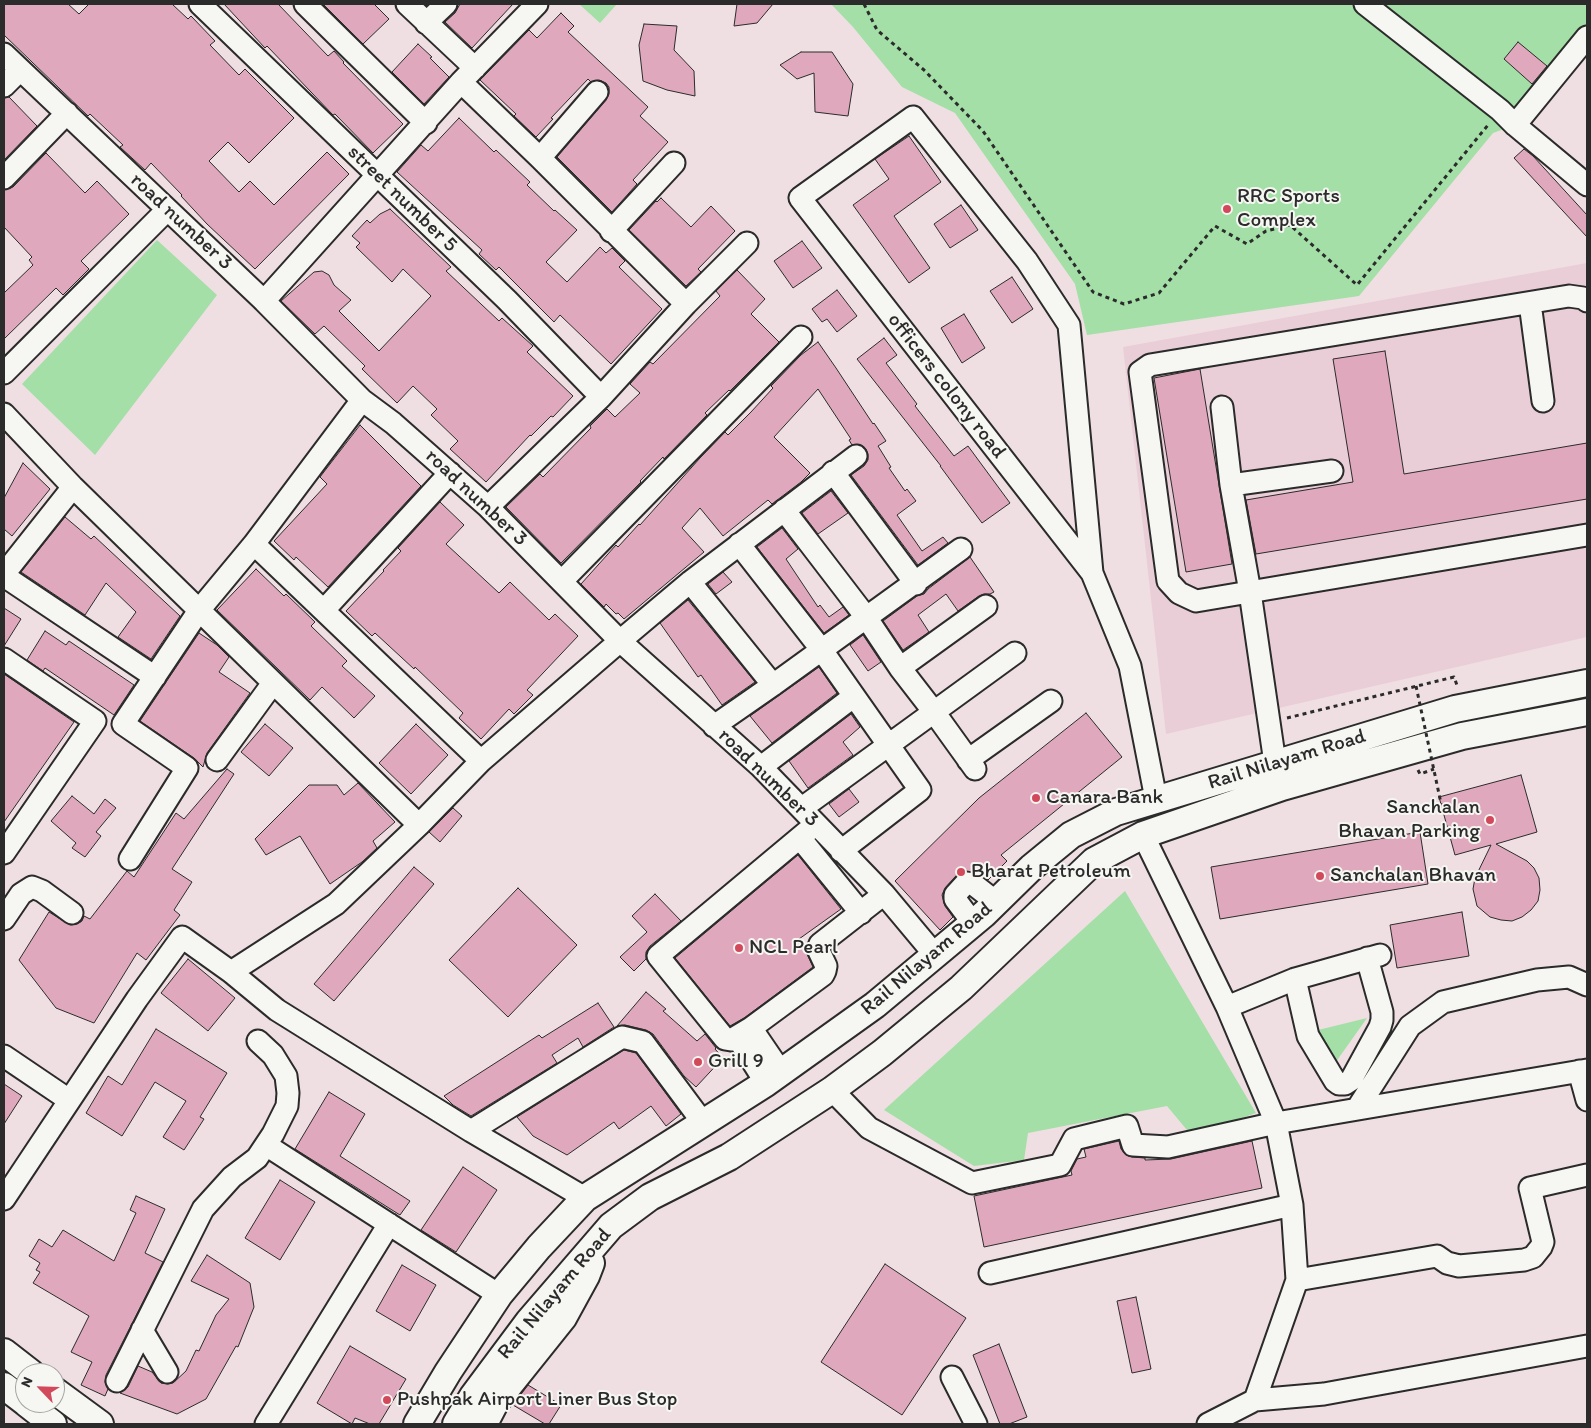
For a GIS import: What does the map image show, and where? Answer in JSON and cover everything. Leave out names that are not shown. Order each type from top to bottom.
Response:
[{"type":"main road","name":"Rail Nilayam Road","points":[[417,1424],[448,1372],[499,1295],[539,1246],[585,1198],[704,1124],[858,1017],[973,923],[1032,867],[1071,835],[1116,812],[1455,709],[1587,683]]},
{"type":"main road","name":"Rail Nilayam Road","points":[[456,1424],[473,1396],[529,1321],[612,1226],[650,1197],[729,1157],[832,1090],[961,988],[1094,861],[1143,835],[1282,787],[1462,736],[1587,712]]},
{"type":"main road","points":[[858,1017],[882,1052]]},
{"type":"main road","points":[[484,1424],[496,1404],[563,1318],[586,1276],[599,1239]]},
{"type":"main road","points":[[4,1352],[18,1363]]},
{"type":"main road","points":[[4,1386],[15,1395]]},
{"type":"main road","points":[[65,1398],[100,1424]]},
{"type":"main road","points":[[38,1413],[53,1424]]},
{"type":"street","name":"street number 5","points":[[200,4],[507,300],[601,397]]},
{"type":"street","points":[[305,4],[426,123]]},
{"type":"street","points":[[407,4],[426,23],[540,158],[686,304]]},
{"type":"street","points":[[426,23],[446,4]]},
{"type":"street","points":[[264,301],[468,75],[537,4]]},
{"type":"street","points":[[1365,4],[1500,110],[1515,125],[1587,185]]},
{"type":"street","points":[[1515,125],[1587,37]]},
{"type":"street","name":"road number 3","points":[[4,54],[264,301],[362,400],[393,423],[488,507],[620,640],[761,767],[884,894],[935,955]]},
{"type":"street","points":[[4,86],[20,70]]},
{"type":"street","points":[[540,158],[597,92]]},
{"type":"street","points":[[4,178],[67,113]]},
{"type":"street","name":"officers colony road","points":[[913,117],[1028,261],[1069,325],[1092,573],[800,198],[913,117]]},
{"type":"street","points":[[611,231],[674,162]]},
{"type":"street","points":[[4,373],[168,210]]},
{"type":"street","points":[[488,507],[601,397],[686,304],[747,243]]},
{"type":"street","points":[[1587,300],[1569,296],[1150,365],[1140,372],[1168,581],[1179,593],[1196,600],[1587,535]]},
{"type":"street","points":[[1530,303],[1543,400]]},
{"type":"street","points":[[562,581],[801,337]]},
{"type":"street","points":[[130,859],[186,768],[123,724],[156,677],[200,608],[254,544],[362,400]]},
{"type":"street","points":[[1222,407],[1231,486],[1250,592],[1275,763]]},
{"type":"street","points":[[4,414],[73,487],[200,608],[273,683],[419,825]]},
{"type":"street","points":[[231,972],[336,904],[419,825],[481,760],[620,640],[690,582],[856,456]]},
{"type":"street","points":[[1231,486],[1332,471]]},
{"type":"street","points":[[834,472],[916,584]]},
{"type":"street","points":[[324,610],[450,473]]},
{"type":"street","points":[[73,487],[4,575],[156,677]]},
{"type":"street","points":[[784,510],[866,617],[900,668],[971,765],[1051,701]]},
{"type":"street","points":[[254,544],[481,760]]},
{"type":"street","points":[[739,544],[821,649],[920,790],[841,851]]},
{"type":"street","points":[[714,726],[866,617],[916,584],[961,549]]},
{"type":"street","points":[[1092,573],[1130,666],[1156,799]]},
{"type":"street","points":[[690,582],[773,685]]},
{"type":"street","points":[[900,668],[986,606]]},
{"type":"street","points":[[802,808],[1015,653]]},
{"type":"street","points":[[4,659],[95,721],[5,848]]},
{"type":"street","points":[[217,760],[273,683]]},
{"type":"street","points":[[761,767],[853,697]]},
{"type":"street","points":[[816,824],[658,956],[725,1039],[731,1040],[744,1033],[822,975],[826,966],[818,949],[820,944],[884,894]]},
{"type":"street","points":[[1143,835],[1227,1008],[1276,1123],[1292,1205],[1297,1280],[1255,1400]]},
{"type":"street","points":[[800,838],[861,913]]},
{"type":"street","points":[[973,923],[955,899],[966,883],[973,884],[996,902]]},
{"type":"street","points":[[4,918],[21,894],[32,887],[42,891],[72,913]]},
{"type":"street","points":[[4,1199],[136,999],[182,937],[231,972],[277,1010],[471,1131],[585,1198]]},
{"type":"street","points":[[1227,1008],[1295,980],[1374,956],[1382,1020],[1351,1080],[1345,1084],[1339,1084],[1335,1081],[1308,1036],[1295,980]]},
{"type":"street","points":[[1357,1109],[1410,1026],[1443,1002],[1537,980],[1569,977],[1587,985]]},
{"type":"street","points":[[744,1033],[773,1077]]},
{"type":"street","points":[[471,1131],[622,1037],[643,1042],[704,1124]]},
{"type":"street","points":[[117,1381],[203,1209],[232,1177],[257,1158],[273,1134],[287,1106],[286,1076],[273,1055],[258,1041]]},
{"type":"street","points":[[4,1056],[69,1100]]},
{"type":"street","points":[[832,1090],[869,1128],[972,1183],[1060,1165],[1074,1139],[1127,1126],[1132,1145],[1168,1146],[1276,1123],[1583,1070],[1587,1100]]},
{"type":"street","points":[[266,1145],[499,1295]]},
{"type":"street","points":[[1297,1280],[1437,1256],[1447,1263],[1459,1266],[1524,1260],[1533,1257],[1541,1247],[1542,1242],[1530,1188],[1587,1175]]},
{"type":"street","points":[[990,1273],[1292,1205]]},
{"type":"street","points":[[266,1424],[389,1224]]},
{"type":"street","points":[[142,1330],[167,1372]]},
{"type":"street","points":[[1208,1424],[1255,1400],[1324,1394],[1587,1346]]},
{"type":"street","points":[[952,1378],[976,1424]]},
{"type":"path","points":[[864,4],[877,30],[924,70],[982,131],[1093,292],[1124,304],[1159,293],[1215,226],[1247,244],[1266,231],[1290,225],[1357,284],[1490,123]]},
{"type":"path","points":[[1279,720],[1454,677],[1460,692]]},
{"type":"path","points":[[1416,686],[1442,808]]},
{"type":"shaded area","points":[[1587,263],[1587,637],[1166,734],[1123,347]]},
{"type":"green space","points":[[579,4],[617,4],[600,23]]},
{"type":"green space","name":"RRC Sports Complex","points":[[831,4],[1587,4],[1587,55],[1535,114],[1515,125],[1493,133],[1359,296],[1087,335],[1075,284],[955,113],[902,87],[853,27]]},
{"type":"green space","points":[[157,240],[217,295],[95,455],[22,384]]},
{"type":"green space","points":[[1125,891],[1256,1113],[1192,1136],[1167,1106],[1028,1133],[1024,1160],[974,1166],[884,1110]]},
{"type":"green space","points":[[1367,1018],[1333,1066],[1310,1032]]},
{"type":"building","points":[[4,4],[68,4],[79,14],[89,4],[172,4],[188,19],[191,16],[215,41],[210,45],[239,75],[245,69],[294,118],[249,163],[228,142],[209,161],[239,192],[250,181],[274,205],[327,152],[349,174],[255,269],[207,224],[151,163],[145,170],[120,147],[123,145],[90,114],[88,116],[4,35]]},
{"type":"building","points":[[224,4],[278,4],[328,56],[334,51],[343,63],[403,124],[373,153],[335,114],[333,115],[267,46],[265,48]]},
{"type":"building","points":[[323,4],[374,4],[389,19],[363,44]]},
{"type":"building","points":[[460,4],[513,4],[472,48],[445,22],[455,13]]},
{"type":"building","points":[[737,4],[773,4],[757,23],[734,26]]},
{"type":"building","points":[[561,13],[574,26],[568,32],[648,107],[640,116],[668,142],[633,180],[637,184],[612,212],[557,157],[606,100],[609,94],[609,87],[606,83],[599,80],[591,82],[588,79],[551,118],[553,119],[536,137],[514,116],[516,114],[480,80],[529,30],[537,38]]},
{"type":"building","points":[[644,24],[677,26],[674,50],[694,71],[695,96],[667,90],[643,81],[639,45]]},
{"type":"building","points":[[1518,42],[1547,66],[1532,84],[1504,59]]},
{"type":"building","points":[[418,44],[449,77],[424,104],[392,72]]},
{"type":"building","points":[[801,52],[832,52],[853,84],[848,116],[815,112],[814,73],[797,79],[780,65]]},
{"type":"building","points":[[9,97],[37,126],[4,160],[4,98]]},
{"type":"building","points":[[459,118],[494,152],[496,150],[530,182],[527,185],[577,230],[546,262],[567,282],[600,247],[606,253],[612,248],[625,261],[619,267],[662,309],[611,364],[560,315],[554,322],[499,267],[496,270],[479,254],[482,250],[397,172],[421,145],[428,151]]},
{"type":"building","points":[[909,136],[941,182],[894,216],[930,268],[909,283],[853,205],[889,179],[875,159]]},
{"type":"building","points":[[1524,149],[1533,156],[1587,215],[1587,237],[1514,158]]},
{"type":"building","points":[[46,153],[85,193],[97,181],[129,214],[81,261],[89,269],[63,295],[56,288],[4,339],[4,293],[33,265],[29,260],[32,257],[4,227],[4,190],[13,187]]},
{"type":"building","points":[[661,198],[691,227],[711,206],[735,231],[698,269],[701,272],[686,286],[629,230]]},
{"type":"building","points":[[961,205],[978,230],[950,248],[934,224]]},
{"type":"building","points":[[390,209],[451,267],[446,271],[499,321],[502,318],[533,346],[527,352],[573,396],[553,417],[551,416],[530,435],[486,482],[450,449],[458,441],[431,415],[437,409],[413,386],[397,403],[362,369],[365,366],[324,326],[315,334],[281,301],[314,272],[322,271],[329,275],[334,285],[351,300],[339,311],[379,351],[431,296],[403,269],[392,282],[356,247],[360,243],[352,236],[367,220],[370,223],[380,214]]},
{"type":"building","points":[[802,241],[822,268],[793,288],[774,261]]},
{"type":"building","points":[[737,270],[765,299],[751,314],[779,342],[705,413],[707,415],[664,459],[663,457],[561,563],[506,507],[540,474],[543,477],[607,409],[615,417],[640,393],[630,384],[650,362],[653,364],[720,296],[716,291]]},
{"type":"building","points":[[1012,277],[1033,309],[1012,323],[990,291]]},
{"type":"building","points":[[837,290],[857,316],[837,332],[827,319],[822,322],[812,309]]},
{"type":"building","points":[[964,314],[985,348],[962,363],[941,328]]},
{"type":"building","points":[[884,338],[897,355],[886,363],[917,404],[915,406],[954,456],[968,446],[1010,503],[982,523],[941,466],[857,359]]},
{"type":"building","points":[[818,342],[886,441],[878,446],[891,467],[889,468],[905,491],[907,489],[916,501],[897,515],[922,551],[943,537],[948,543],[918,565],[851,475],[864,466],[868,460],[868,454],[861,445],[852,445],[849,440],[851,439],[818,389],[774,437],[810,473],[772,504],[768,500],[723,536],[700,508],[682,528],[704,552],[624,619],[606,604],[604,607],[581,584],[616,545],[618,547],[640,525],[725,432],[728,435],[773,388],[771,386],[801,355]]},
{"type":"building","points":[[1385,351],[1404,474],[1587,443],[1587,499],[1256,554],[1246,500],[1353,482],[1333,359]]},
{"type":"building","points":[[1200,369],[1232,564],[1186,572],[1154,378]]},
{"type":"building","points":[[360,425],[421,486],[328,587],[296,557],[294,560],[274,541],[327,484],[320,477]]},
{"type":"building","points":[[23,463],[50,489],[12,536],[4,529],[4,498]]},
{"type":"building","points":[[831,491],[848,513],[818,534],[802,513]]},
{"type":"building","points":[[440,502],[464,525],[446,544],[499,593],[510,582],[549,620],[555,614],[578,636],[527,690],[533,695],[514,714],[509,709],[481,739],[459,718],[463,713],[415,667],[414,669],[375,633],[372,636],[346,611],[384,571],[401,551],[398,548]]},
{"type":"building","points":[[65,517],[91,539],[94,536],[180,616],[151,659],[118,637],[136,612],[106,583],[85,615],[21,572]]},
{"type":"building","points":[[782,528],[798,549],[786,559],[818,607],[820,605],[829,617],[843,607],[849,615],[824,633],[757,547]]},
{"type":"building","points":[[970,557],[994,592],[979,596],[958,611],[946,594],[918,615],[929,632],[903,650],[883,621],[917,596],[924,594]]},
{"type":"building","points":[[256,569],[315,622],[311,626],[347,661],[342,666],[375,696],[354,718],[322,687],[310,700],[217,610]]},
{"type":"building","points":[[723,572],[732,582],[716,594],[708,584]]},
{"type":"building","points":[[688,600],[755,682],[722,705],[701,675],[698,677],[660,623]]},
{"type":"building","points":[[4,608],[21,619],[4,646]]},
{"type":"building","points":[[45,631],[66,645],[69,641],[134,685],[114,715],[45,668],[43,671],[27,660]]},
{"type":"building","points":[[199,633],[217,645],[229,657],[219,672],[250,693],[207,753],[203,767],[194,758],[140,721]]},
{"type":"building","points":[[863,635],[881,662],[868,671],[850,645]]},
{"type":"building","points":[[819,667],[837,693],[772,743],[750,716]]},
{"type":"building","points":[[4,674],[74,722],[4,822]]},
{"type":"building","points":[[1086,713],[1122,757],[1001,855],[1007,861],[988,880],[975,872],[962,871],[957,875],[946,887],[942,895],[945,906],[953,917],[940,930],[895,881],[979,798]]},
{"type":"building","points":[[851,714],[860,727],[843,742],[853,755],[808,788],[789,761]]},
{"type":"building","points":[[265,724],[293,748],[269,776],[241,752]]},
{"type":"building","points":[[416,724],[448,755],[411,794],[379,763]]},
{"type":"building","points":[[227,769],[234,774],[172,869],[192,882],[174,910],[180,915],[146,960],[137,953],[94,1023],[56,1008],[19,960],[49,912],[70,925],[82,921],[84,916],[90,919],[127,871],[134,877],[176,813],[184,819]]},
{"type":"building","points":[[1521,775],[1537,832],[1496,844],[1527,861],[1534,868],[1539,878],[1540,890],[1538,901],[1522,917],[1512,921],[1501,920],[1490,917],[1477,906],[1473,889],[1475,878],[1491,845],[1455,855],[1439,797]]},
{"type":"building","points":[[358,783],[395,822],[373,841],[377,848],[362,862],[330,884],[300,836],[266,855],[255,839],[309,785],[337,785],[344,795]]},
{"type":"building","points":[[849,789],[859,802],[839,817],[829,804]]},
{"type":"building","points":[[72,796],[94,814],[105,799],[116,808],[96,832],[101,836],[85,857],[72,848],[76,843],[51,821]]},
{"type":"building","points":[[453,808],[462,816],[440,842],[429,832]]},
{"type":"building","name":"Sanchalan Bhavan","points":[[1420,832],[1428,884],[1220,919],[1211,867]]},
{"type":"building","name":"NCL Pearl","points":[[798,855],[841,909],[799,939],[806,947],[813,967],[744,1018],[730,1026],[675,958]]},
{"type":"building","points":[[414,867],[434,884],[334,1001],[314,984]]},
{"type":"building","points":[[518,888],[577,945],[508,1017],[449,960]]},
{"type":"building","points":[[655,894],[681,921],[650,946],[646,952],[646,959],[634,971],[620,957],[647,932],[632,916]]},
{"type":"building","points":[[1462,912],[1469,956],[1397,968],[1390,925]]},
{"type":"building","points":[[188,959],[235,998],[208,1031],[161,993]]},
{"type":"building","points":[[646,992],[666,1009],[663,1011],[697,1041],[705,1034],[723,1058],[696,1087],[684,1076],[653,1034],[646,1030],[625,1025],[617,1026]]},
{"type":"building","points":[[598,1003],[614,1027],[583,1047],[578,1038],[552,1055],[557,1063],[471,1116],[453,1105],[444,1096],[539,1035],[542,1038]]},
{"type":"building","points":[[156,1029],[227,1073],[200,1117],[204,1119],[184,1150],[163,1137],[186,1101],[155,1082],[122,1136],[86,1113],[108,1076],[122,1085]]},
{"type":"building","points":[[624,1050],[636,1053],[681,1114],[666,1126],[651,1106],[619,1129],[614,1122],[567,1155],[533,1136],[517,1117]]},
{"type":"building","points":[[4,1084],[22,1096],[4,1124]]},
{"type":"building","points":[[329,1092],[365,1114],[340,1156],[410,1201],[400,1215],[295,1149]]},
{"type":"building","points":[[1119,1141],[1121,1149],[1126,1155],[1145,1158],[1145,1160],[1171,1159],[1252,1141],[1262,1188],[984,1247],[974,1196],[1072,1175],[1071,1171],[1077,1159],[1086,1157],[1084,1149]]},
{"type":"building","points":[[463,1167],[497,1190],[456,1252],[421,1230]]},
{"type":"building","points":[[280,1180],[315,1202],[280,1260],[245,1238]]},
{"type":"building","points":[[136,1196],[165,1209],[145,1253],[163,1262],[106,1375],[105,1382],[108,1389],[105,1396],[81,1385],[92,1362],[71,1352],[89,1316],[33,1283],[40,1272],[36,1270],[40,1263],[29,1256],[39,1239],[52,1247],[63,1230],[114,1261],[136,1213],[130,1210]]},
{"type":"building","points":[[207,1255],[250,1283],[254,1307],[238,1347],[236,1346],[206,1399],[177,1414],[120,1393],[128,1387],[138,1366],[152,1372],[161,1383],[173,1383],[186,1371],[196,1350],[199,1351],[216,1315],[229,1299],[191,1281]]},
{"type":"building","points":[[885,1264],[966,1318],[902,1415],[821,1362]]},
{"type":"building","points":[[402,1265],[436,1285],[410,1331],[376,1311]]},
{"type":"building","points":[[1136,1297],[1151,1369],[1132,1373],[1117,1301]]},
{"type":"building","points":[[999,1344],[1027,1417],[1009,1424],[1000,1424],[973,1355]]},
{"type":"building","points":[[350,1346],[406,1379],[379,1424],[370,1424],[355,1418],[352,1424],[317,1403]]},
{"type":"building","points":[[528,1385],[561,1405],[549,1424],[545,1424],[513,1405]]},
{"type":"place","name":"RRC Sports Complex","points":[[1227,209]]},
{"type":"place","name":"Canara Bank","points":[[1036,798]]},
{"type":"place","name":"Sanchalan Bhavan Parking","points":[[1490,820]]},
{"type":"place","name":"Bharat Petroleum","points":[[961,872]]},
{"type":"place","name":"Sanchalan Bhavan","points":[[1320,876]]},
{"type":"place","name":"NCL Pearl","points":[[739,948]]},
{"type":"place","name":"Grill 9","points":[[698,1062]]},
{"type":"place","name":"Pushpak Airport Liner Bus Stop","points":[[387,1400]]}]
